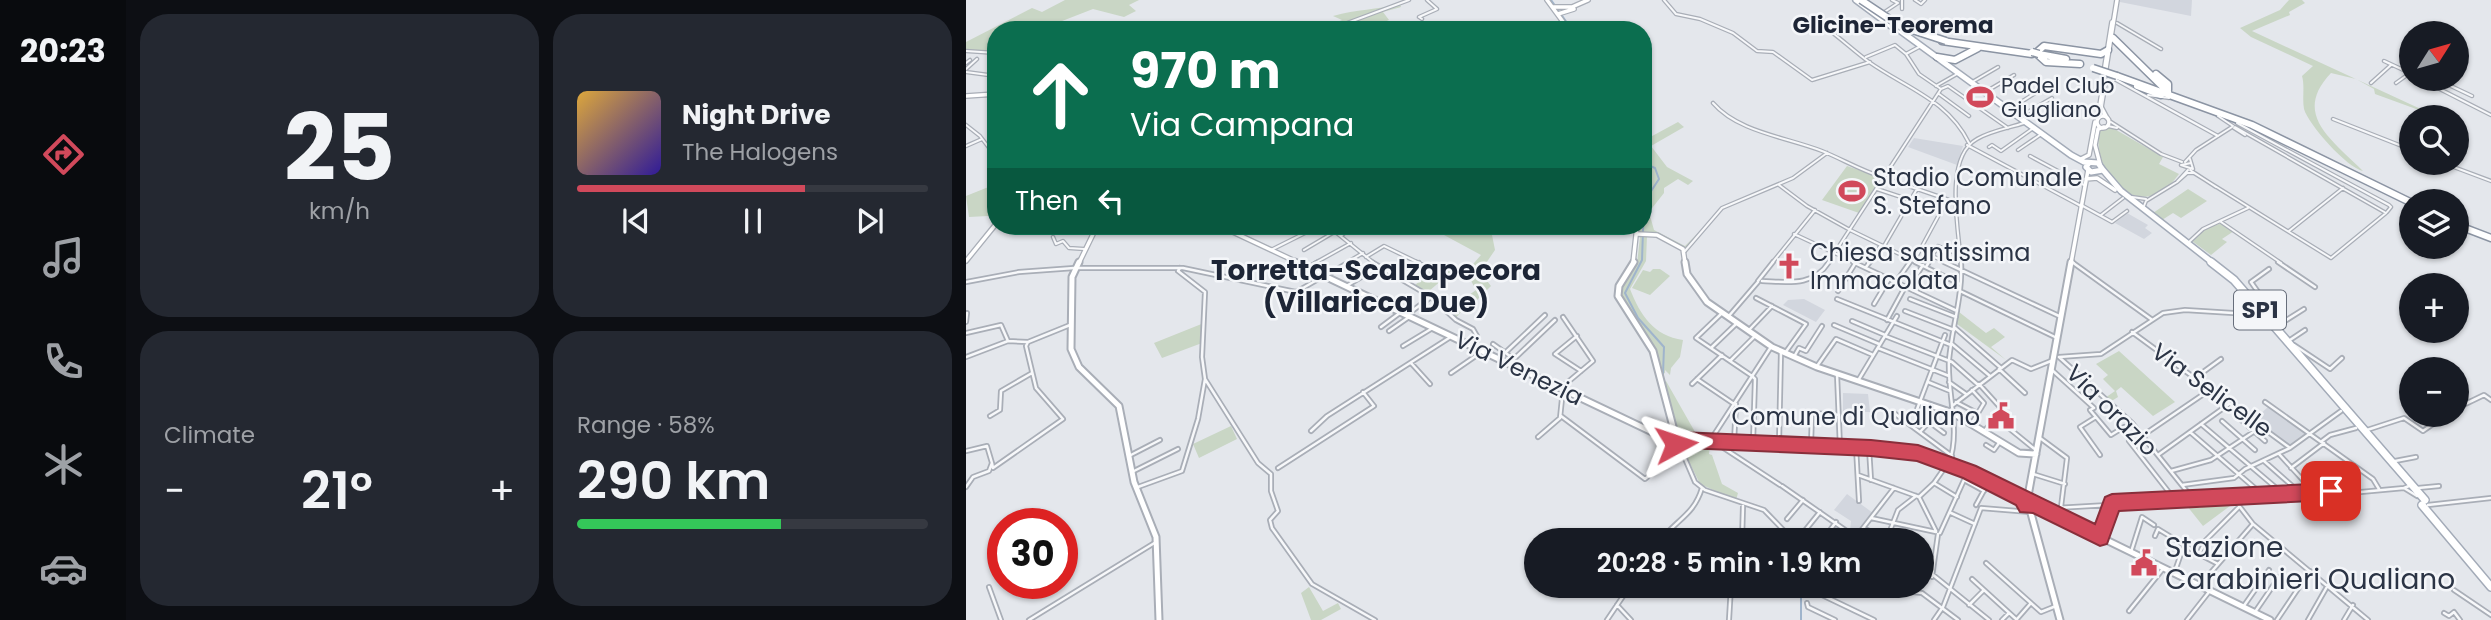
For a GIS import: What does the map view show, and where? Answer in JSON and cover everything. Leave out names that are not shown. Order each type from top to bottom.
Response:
[{"type":"highway","points":[[1860,0],[1892,23],[1931,39],[2072,61],[2093,67],[2149,93],[2167,92]]},
{"type":"highway","points":[[1860,0],[1900,26],[1946,41],[2037,54],[2093,67]]},
{"type":"highway","points":[[2113,38],[2165,81],[2167,92]]},
{"type":"highway","points":[[1946,41],[1959,48],[1961,57]]},
{"type":"highway","points":[[2080,64],[2046,62],[2036,56],[2037,50],[2044,46],[2104,53],[2110,48],[2120,46]]},
{"type":"highway","points":[[1937,57],[1949,63],[1975,48],[1989,48]]},
{"type":"highway","points":[[2037,54],[2068,50]]},
{"type":"highway","points":[[2068,50],[2064,55],[2072,61]]},
{"type":"highway","points":[[2094,53],[2106,62]]},
{"type":"highway","points":[[2144,66],[2167,92]]},
{"type":"highway","points":[[2115,77],[2144,84],[2216,112]]},
{"type":"highway","points":[[2115,77],[2230,115],[2399,196]]},
{"type":"highway","points":[[2144,84],[2158,81]]},
{"type":"highway","points":[[2469,229],[2488,237]]},
{"type":"main road","points":[[1547,0],[1556,7],[1564,21]]},
{"type":"main road","points":[[1556,7],[1572,7],[1589,0]]},
{"type":"main road","points":[[1560,13],[1589,0]]},
{"type":"main road","points":[[1860,0],[1882,13],[1890,24],[1937,57]]},
{"type":"main road","points":[[1860,0],[2096,178],[2115,188]]},
{"type":"main road","points":[[2077,158],[2087,157],[2092,143],[2106,62],[2117,23],[2117,0]]},
{"type":"main road","points":[[2115,29],[2117,0]]},
{"type":"main road","points":[[2107,123],[2101,112],[2115,77],[2110,48],[2117,0]]},
{"type":"main road","points":[[1949,63],[2077,158],[2087,171]]},
{"type":"main road","points":[[966,96],[987,95]]},
{"type":"main road","points":[[2096,120],[2107,123]]},
{"type":"main road","points":[[2096,120],[2107,123]]},
{"type":"main road","points":[[2099,170],[2095,141],[2098,129],[2107,123]]},
{"type":"main road","points":[[2025,497],[2033,474],[2056,358],[2060,317],[2079,204],[2087,171],[2095,158],[2092,143]]},
{"type":"main road","points":[[2087,171],[2099,170]]},
{"type":"main road","points":[[2087,171],[2099,170]]},
{"type":"main road","name":"SP1","points":[[2099,170],[2115,188],[2216,267],[2275,327],[2421,498],[2491,587]]},
{"type":"main road","name":"SP1","points":[[2115,188],[2219,265],[2341,411],[2421,498],[2491,581]]},
{"type":"main road","points":[[1652,234],[1685,251],[1688,276],[1721,314],[1772,346],[1817,367],[1952,413],[1985,430],[2019,453],[2037,452]]},
{"type":"main road","points":[[966,261],[987,235]]},
{"type":"main road","points":[[1091,235],[1074,268],[1070,285],[1073,324],[1071,347],[1073,358],[1119,406],[1136,488],[1156,542],[1159,620]]},
{"type":"main road","name":"Via Venezia","points":[[1240,235],[1433,328],[1513,362],[1562,389],[1674,439]]},
{"type":"main road","points":[[1639,235],[1635,262],[1619,286],[1618,296],[1633,324],[1653,351],[1674,439],[1856,447],[1918,453],[1949,463],[2025,497],[2031,507],[2060,620]]},
{"type":"main road","points":[[2031,507],[2051,513],[2270,620]]},
{"type":"street","points":[[1350,21],[1409,0]]},
{"type":"street","points":[[1422,19],[1419,17],[1437,9],[1427,0]]},
{"type":"street","points":[[1664,0],[1676,14],[1700,19],[1733,33],[1757,51],[1774,53],[1812,80],[1870,62]]},
{"type":"street","points":[[1882,13],[1898,3],[1892,0]]},
{"type":"street","points":[[1902,0],[1902,9]]},
{"type":"street","points":[[1915,0],[1921,4],[1925,0]]},
{"type":"street","points":[[1812,19],[1841,36],[1870,62],[1954,118],[1972,150],[2113,222],[2126,211]]},
{"type":"street","points":[[2117,23],[2161,49]]},
{"type":"street","points":[[1865,58],[1895,45],[1906,54],[1920,74],[1941,89]]},
{"type":"street","points":[[1906,54],[1919,47]]},
{"type":"street","points":[[966,51],[987,52]]},
{"type":"street","points":[[966,71],[977,59]]},
{"type":"street","points":[[966,62],[970,60]]},
{"type":"street","points":[[2384,61],[2399,69]]},
{"type":"street","points":[[2371,83],[2391,65]]},
{"type":"street","points":[[1972,82],[1998,67]]},
{"type":"street","points":[[966,71],[987,74]]},
{"type":"street","points":[[1936,86],[1956,74]]},
{"type":"street","points":[[1985,92],[2014,75]]},
{"type":"street","points":[[2101,112],[2106,82],[2115,77],[2218,136]]},
{"type":"street","points":[[1727,318],[1753,286],[1761,282],[1812,280],[1820,274],[1941,89],[1948,86],[2010,129]]},
{"type":"street","points":[[2009,109],[2040,90]]},
{"type":"street","points":[[2445,91],[2491,115]]},
{"type":"street","points":[[2461,91],[2472,96]]},
{"type":"street","points":[[2465,101],[2476,93]]},
{"type":"street","points":[[1939,94],[1969,116]]},
{"type":"street","points":[[2148,95],[2169,98],[2216,112],[2389,205],[2389,211],[2333,258],[2192,173],[2144,204],[2150,213]]},
{"type":"street","points":[[2019,117],[2052,98]]},
{"type":"street","points":[[1713,103],[1726,118],[1827,153],[1849,166],[1958,203]]},
{"type":"street","points":[[2216,112],[2233,127],[2385,212]]},
{"type":"street","points":[[2333,119],[2399,145]]},
{"type":"street","points":[[1968,144],[2024,123]]},
{"type":"street","points":[[2107,123],[2183,164],[2221,191]]},
{"type":"street","points":[[966,125],[987,146]]},
{"type":"street","points":[[2183,173],[2183,164],[2200,148],[2233,127]]},
{"type":"street","points":[[1989,147],[1992,145],[2001,151],[2032,129]]},
{"type":"street","points":[[2018,150],[2040,135]]},
{"type":"street","points":[[966,146],[982,139]]},
{"type":"street","points":[[1891,528],[1898,510],[1934,483],[1952,456],[1949,361],[1962,279],[1958,254],[1958,203],[1955,182],[1968,144]]},
{"type":"street","points":[[1685,251],[1722,208],[1779,185],[1827,153]]},
{"type":"street","points":[[2031,156],[2087,171]]},
{"type":"street","points":[[2191,157],[2191,169]]},
{"type":"street","points":[[2183,164],[2191,163]]},
{"type":"street","points":[[2177,181],[2183,173],[2191,169]]},
{"type":"street","points":[[2469,173],[2491,181]]},
{"type":"street","points":[[1779,185],[1850,230],[1961,284]]},
{"type":"street","points":[[2115,188],[2132,197],[2153,197]]},
{"type":"street","points":[[1877,189],[1910,200]]},
{"type":"street","points":[[1866,267],[1883,246],[1917,189]]},
{"type":"street","points":[[2290,231],[2342,189]]},
{"type":"street","points":[[2101,216],[2123,198]]},
{"type":"street","points":[[1896,282],[1913,260],[1947,200]]},
{"type":"street","points":[[2189,242],[2203,229],[2249,208]]},
{"type":"street","points":[[1761,282],[1763,274],[1815,210]]},
{"type":"street","points":[[2221,222],[2315,287]]},
{"type":"street","points":[[1794,234],[1957,311]]},
{"type":"street","points":[[1271,250],[1301,235]]},
{"type":"street","points":[[1304,250],[1329,235]]},
{"type":"street","points":[[1342,235],[1378,267],[1431,298],[1456,320],[1475,331],[1477,336],[1469,344]]},
{"type":"street","points":[[1053,237],[1056,244],[1063,241],[1069,248],[1084,249]]},
{"type":"street","points":[[1308,268],[1351,243]]},
{"type":"street","points":[[966,282],[1020,272],[1074,268],[1180,268],[1293,292],[1384,246],[1424,266]]},
{"type":"street","points":[[1887,320],[1906,287],[1938,246],[1958,254]]},
{"type":"street","points":[[1932,256],[1959,266],[2060,317]]},
{"type":"street","points":[[2071,261],[2151,318]]},
{"type":"street","points":[[1838,291],[1856,262]]},
{"type":"street","points":[[1399,279],[1419,263]]},
{"type":"street","points":[[1347,286],[1378,267]]},
{"type":"street","points":[[1136,488],[1182,471],[1199,416],[1205,380],[1202,357],[1205,292],[1178,271],[1180,268]]},
{"type":"street","points":[[1952,406],[2012,360],[2031,369],[2056,358],[2099,355],[2151,318],[2174,310],[2217,316],[2253,304],[2258,292],[2251,282],[2269,269]]},
{"type":"street","points":[[1874,304],[1889,279]]},
{"type":"street","points":[[1954,280],[1962,279]]},
{"type":"street","points":[[1960,291],[2057,338]]},
{"type":"street","points":[[1381,327],[1431,298]]},
{"type":"street","points":[[1756,298],[1806,324],[1783,352],[1779,444]]},
{"type":"street","points":[[1837,299],[1951,344],[1990,376]]},
{"type":"street","points":[[1910,299],[1956,317]]},
{"type":"street","points":[[1748,332],[1772,306]]},
{"type":"street","points":[[2275,327],[2304,309]]},
{"type":"street","points":[[1905,311],[1954,329],[2025,393]]},
{"type":"street","points":[[966,322],[967,313]]},
{"type":"street","points":[[1389,331],[1406,314]]},
{"type":"street","points":[[1721,314],[1696,338],[1755,379],[1753,443]]},
{"type":"street","points":[[1506,352],[1545,315]]},
{"type":"street","points":[[1858,380],[1897,316]]},
{"type":"street","points":[[1538,437],[1561,416],[1562,389],[1593,360],[1563,317]]},
{"type":"street","points":[[1493,344],[1506,352],[1513,362],[1555,320]]},
{"type":"street","points":[[1852,321],[1949,361],[1998,405]]},
{"type":"street","points":[[966,357],[1008,341],[1028,342],[1073,324]]},
{"type":"street","points":[[1711,348],[1735,324]]},
{"type":"street","points":[[966,333],[1001,325],[1008,341]]},
{"type":"street","points":[[1834,325],[1949,376]]},
{"type":"street","points":[[1794,358],[1799,348],[1806,351],[1822,326]]},
{"type":"street","points":[[1403,346],[1433,328]]},
{"type":"street","points":[[2305,330],[2288,342],[2330,369],[2342,358]]},
{"type":"street","name":"Via Selicelle","points":[[2132,332],[2290,448]]},
{"type":"street","points":[[1944,433],[1916,412],[1945,335]]},
{"type":"street","points":[[1311,431],[1327,416],[1452,336]]},
{"type":"street","points":[[1577,336],[1555,354],[1581,371]]},
{"type":"street","points":[[1730,361],[1755,336]]},
{"type":"street","points":[[1817,367],[1836,339],[1873,355]]},
{"type":"street","points":[[966,451],[986,446],[993,468],[1036,435],[1063,419],[1038,393],[1026,348],[1028,342]]},
{"type":"street","points":[[1772,346],[1712,441],[1844,528]]},
{"type":"street","points":[[1451,373],[1483,351]]},
{"type":"street","points":[[1692,384],[1722,355]]},
{"type":"street","name":"Via orazio","points":[[2056,358],[2142,436],[2193,499]]},
{"type":"street","points":[[2196,378],[2221,359]]},
{"type":"street","points":[[1410,362],[1430,384]]},
{"type":"street","points":[[2052,370],[2094,408],[2090,410],[2111,435],[2124,427]]},
{"type":"street","points":[[989,416],[1000,410],[1001,391],[1032,373]]},
{"type":"street","points":[[1837,374],[1840,447]]},
{"type":"street","points":[[1697,379],[1735,402]]},
{"type":"street","points":[[1205,380],[1258,463],[1271,474],[1271,491],[1278,511],[1269,520],[1272,528],[1312,584],[1374,620]]},
{"type":"street","points":[[1928,382],[1950,391]]},
{"type":"street","points":[[1949,382],[1966,394]]},
{"type":"street","points":[[2142,436],[2211,389]]},
{"type":"street","points":[[1972,390],[1984,403],[1972,423]]},
{"type":"street","points":[[1278,468],[1374,406],[1363,392]]},
{"type":"street","points":[[2469,402],[2482,396],[2491,400]]},
{"type":"street","points":[[1734,442],[1735,402]]},
{"type":"street","points":[[1956,402],[1978,413]]},
{"type":"street","points":[[2266,402],[2373,479],[2379,489]]},
{"type":"street","points":[[2158,454],[2230,403]]},
{"type":"street","points":[[2182,485],[2234,478],[2290,448],[2341,411]]},
{"type":"street","points":[[1811,446],[1812,413],[1839,415]]},
{"type":"street","points":[[1894,413],[1952,456]]},
{"type":"street","points":[[1561,416],[1645,479],[1662,466],[1674,439]]},
{"type":"street","points":[[1920,432],[1934,417]]},
{"type":"street","points":[[2096,417],[2080,427],[2100,455]]},
{"type":"street","points":[[2239,418],[2265,441]]},
{"type":"street","points":[[1985,430],[1994,419]]},
{"type":"street","points":[[2291,468],[2330,435],[2399,419]]},
{"type":"street","points":[[2222,421],[2255,450]]},
{"type":"street","points":[[2201,424],[2282,494]]},
{"type":"street","points":[[2005,425],[2037,452]]},
{"type":"street","points":[[2171,471],[2218,456],[2262,426]]},
{"type":"street","points":[[2190,432],[2264,496]]},
{"type":"street","points":[[2040,438],[2067,458],[2061,507]]},
{"type":"street","points":[[1674,439],[1695,482],[1702,488],[1764,510],[1781,528]]},
{"type":"street","points":[[1129,456],[1160,440]]},
{"type":"street","points":[[1986,445],[1994,450],[2001,441]]},
{"type":"street","points":[[2129,441],[2175,500]]},
{"type":"street","points":[[1856,447],[1859,501]]},
{"type":"street","points":[[1869,448],[1871,480]]},
{"type":"street","points":[[1132,472],[1178,449]]},
{"type":"street","points":[[2279,454],[2312,490]]},
{"type":"street","points":[[2390,463],[2416,457]]},
{"type":"street","points":[[2264,461],[2298,492]]},
{"type":"street","points":[[966,487],[972,478],[989,471],[992,463]]},
{"type":"street","points":[[1934,553],[1938,532],[1951,513],[1969,472]]},
{"type":"street","points":[[2033,474],[2065,484]]},
{"type":"street","points":[[1858,475],[1918,496],[1938,532]]},
{"type":"street","points":[[1965,480],[1984,491]]},
{"type":"street","points":[[1934,620],[1943,607],[1989,482]]},
{"type":"street","points":[[1934,483],[1956,497]]},
{"type":"street","points":[[2421,498],[2439,486]]},
{"type":"street","points":[[1670,528],[1696,508],[1702,488]]},
{"type":"street","points":[[1863,528],[1894,488]]},
{"type":"street","points":[[2051,513],[2061,507],[2264,496],[2312,490],[2350,493],[2379,489],[2421,498],[2491,498]]},
{"type":"street","points":[[2233,498],[2238,508],[2253,524],[2368,620]]},
{"type":"street","points":[[1787,519],[1803,500]]},
{"type":"street","points":[[2100,537],[2112,503]]},
{"type":"street","points":[[1742,506],[1745,511],[1743,528]]},
{"type":"street","points":[[1745,511],[1751,507]]},
{"type":"street","points":[[1979,507],[2031,507]]},
{"type":"street","points":[[2199,554],[2206,540],[2238,508]]},
{"type":"street","points":[[1807,528],[1820,512]]},
{"type":"street","points":[[1951,513],[1975,524]]},
{"type":"street","points":[[2131,552],[2141,517],[2154,525]]},
{"type":"street","points":[[1871,518],[1938,532]]},
{"type":"street","points":[[1832,528],[1836,522]]},
{"type":"street","points":[[2200,585],[2253,524]]},
{"type":"street","points":[[2155,536],[2158,529],[2218,564]]},
{"type":"street","points":[[1029,620],[1156,542]]},
{"type":"street","points":[[2175,573],[2184,545]]},
{"type":"street","points":[[1986,563],[2041,612],[2056,606]]},
{"type":"street","points":[[2129,611],[2162,567]]},
{"type":"street","points":[[2243,607],[2269,570]]},
{"type":"street","points":[[2277,620],[2310,570]]},
{"type":"street","points":[[1934,577],[1949,585],[1989,620]]},
{"type":"street","points":[[2255,612],[2279,577]]},
{"type":"street","points":[[1972,579],[2016,620],[2031,603]]},
{"type":"street","points":[[2308,620],[2328,585]]},
{"type":"street","points":[[1969,605],[1984,590]]},
{"type":"street","points":[[2454,590],[2491,615]]},
{"type":"street","points":[[2188,620],[2211,591]]},
{"type":"street","points":[[1607,620],[1621,598]]},
{"type":"street","points":[[1729,620],[1730,598]]},
{"type":"street","points":[[1828,598],[1874,620]]},
{"type":"street","points":[[1930,598],[1958,620]]},
{"type":"street","points":[[993,599],[1001,620]]},
{"type":"street","points":[[1807,603],[1808,607],[1835,620]]},
{"type":"street","points":[[1616,605],[1631,620]]},
{"type":"street","points":[[2344,620],[2353,605]]},
{"type":"street","points":[[2002,620],[2009,612]]},
{"type":"street","points":[[2444,613],[2449,616],[2454,612],[2460,620]]},
{"type":"shaded area","points":[[2192,0],[2191,16],[2120,2]]},
{"type":"shaded area","points":[[1914,138],[1963,146],[1957,165],[1908,147]]},
{"type":"shaded area","points":[[2127,213],[2148,225],[2145,228],[2152,233],[2144,239],[2115,223]]},
{"type":"shaded area","points":[[1804,299],[1825,310],[1816,322],[1783,305],[1788,300]]},
{"type":"shaded area","points":[[1843,393],[1868,394],[1870,412],[1843,412]]},
{"type":"shaded area","points":[[2269,406],[2310,434],[2300,437],[2291,447],[2255,419]]},
{"type":"shaded area","points":[[1847,494],[1873,513],[1860,528],[1850,528],[1851,521],[1834,510]]},
{"type":"green space","points":[[1065,0],[1139,0],[1129,5],[1136,11],[1124,17],[1093,9],[1062,21],[1007,21],[1032,8],[1042,12]]},
{"type":"green space","points":[[2289,0],[2302,0],[2305,3],[2289,12],[2290,15],[2252,31],[2356,79],[2331,73],[2320,88],[2315,101],[2320,125],[2363,171],[2338,154],[2307,116],[2303,105],[2302,76],[2313,66],[2251,37],[2240,28],[2280,10]]},
{"type":"green space","points":[[1400,4],[1401,7],[1383,12],[1389,20],[1387,21],[1339,21],[1342,20],[1333,16],[1350,12]]},
{"type":"green space","points":[[987,31],[987,53],[966,50],[966,42]]},
{"type":"green space","points":[[2357,80],[2412,105],[2375,94],[2374,89]]},
{"type":"green space","points":[[1678,122],[1684,127],[1652,145],[1652,136]]},
{"type":"green space","points":[[2111,127],[2163,157],[2159,164],[2179,174],[2165,189],[2150,196],[2136,196],[2123,190],[2103,165],[2099,148],[2099,130]]},
{"type":"green space","points":[[1652,147],[1667,167],[1693,181],[1688,185],[1678,179],[1664,188],[1664,193],[1652,208]]},
{"type":"green space","name":"Stadio Comunale S. Stefano","points":[[1847,166],[1882,178],[1859,213],[1822,200]]},
{"type":"green space","points":[[987,188],[987,216],[969,217],[966,196]]},
{"type":"green space","points":[[2188,189],[2207,201],[2181,218],[2173,213],[2162,220],[2153,213]]},
{"type":"green space","points":[[1652,223],[1654,230],[1685,246],[1702,229],[1686,248],[1652,233]]},
{"type":"green space","points":[[2222,223],[2234,231],[2222,239],[2227,242],[2211,255],[2192,241],[2204,229]]},
{"type":"green space","points":[[1444,235],[1492,235],[1495,250],[1480,272],[1491,286],[1468,309],[1467,305],[1455,319],[1444,307],[1455,305],[1476,290],[1469,277],[1449,274],[1429,291],[1429,296],[1414,286],[1437,266],[1467,271],[1481,255]]},
{"type":"green space","points":[[1647,235],[1646,261],[1630,289],[1649,323],[1664,334],[1683,340],[1680,357],[1671,368],[1670,375],[1665,370],[1665,373],[1659,375],[1656,356],[1620,297],[1623,284],[1637,264],[1640,237]]},
{"type":"green space","points":[[1660,269],[1670,276],[1650,295],[1632,288],[1643,270],[1650,272]]},
{"type":"green space","points":[[1959,312],[1986,333],[1994,328],[2005,337],[1991,347],[2006,360],[1957,324]]},
{"type":"green space","points":[[1204,323],[1202,343],[1162,358],[1154,343]]},
{"type":"green space","points":[[2119,351],[2175,402],[2153,416],[2121,387],[2116,391],[2118,397],[2110,402],[2105,398],[2115,391],[2103,379],[2108,375],[2096,364]]},
{"type":"green space","points":[[1666,381],[1699,439],[1677,438],[1662,385]]},
{"type":"green space","points":[[1231,426],[1237,439],[1199,458],[1193,444]]},
{"type":"green space","points":[[1679,441],[1710,445],[1709,454],[1712,455],[1722,484],[1738,493],[1736,500],[1700,484]]},
{"type":"green space","points":[[2209,499],[2231,499],[2234,503],[2203,526],[2183,501],[2192,500],[2199,508],[2209,505]]},
{"type":"green space","points":[[1309,587],[1323,611],[1338,603],[1341,609],[1321,620],[1311,620],[1301,593]]},
{"type":"waterway","points":[[1551,0],[1566,21]]},
{"type":"waterway","points":[[1652,167],[1659,179],[1652,190]]},
{"type":"waterway","points":[[1643,235],[1642,260],[1625,293],[1638,318],[1664,347],[1663,374]]},
{"type":"waterway","points":[[1801,598],[1801,620]]},
{"type":"place","name":"Padel Club Giugliano","points":[[1980,97]]},
{"type":"place","name":"Stadio Comunale S. Stefano","points":[[1852,191]]},
{"type":"place","name":"Chiesa santissima Immacolata","points":[[1789,266]]},
{"type":"place","name":"Comune di Qualiano","points":[[2001,416]]},
{"type":"place","name":"Stazione Carabinieri Qualiano","points":[[2144,563]]},
{"type":"district","name":"Glicine-Teorema","points":[[1893,25]]},
{"type":"district","name":"Torretta-Scalzapecora (Villaricca Due)","points":[[1376,286]]},
{"type":"route","points":[[1676,444],[1679,440],[1871,448],[1918,453],[1969,472],[2023,499],[2027,506],[2034,503],[2100,537],[2112,503],[2331,491]]}]
